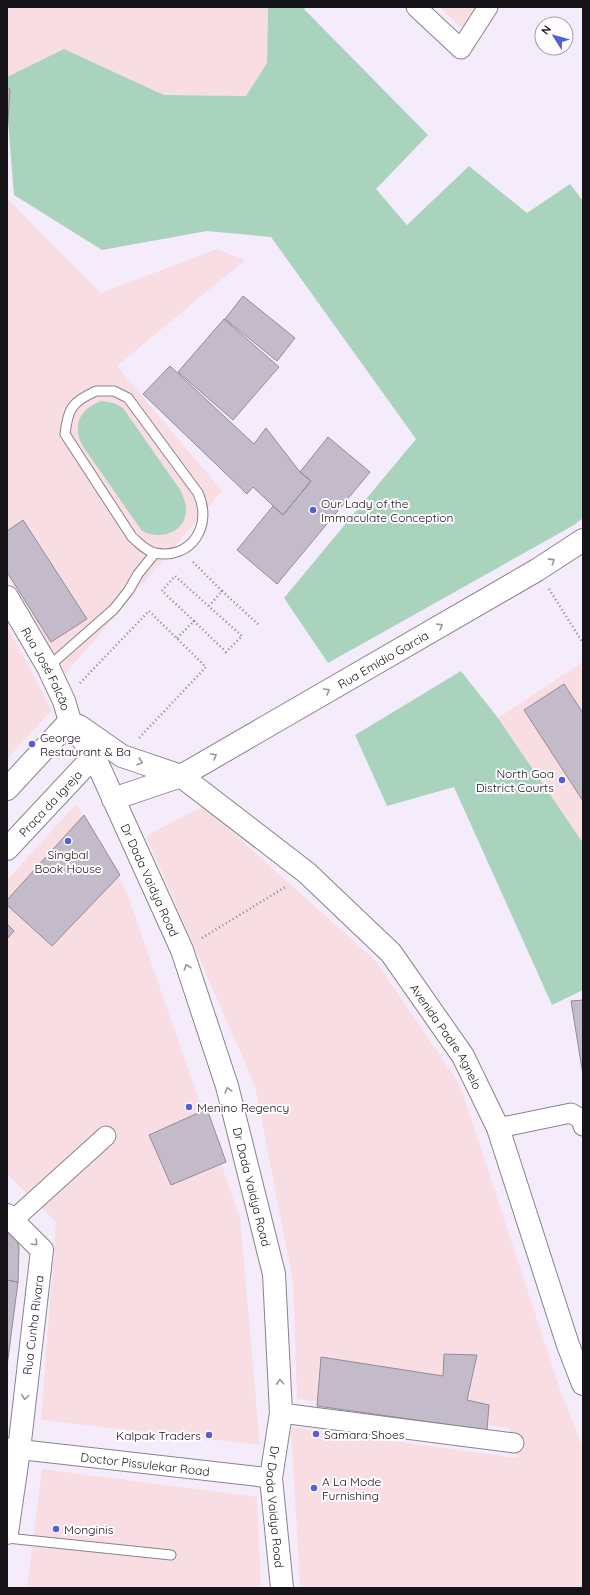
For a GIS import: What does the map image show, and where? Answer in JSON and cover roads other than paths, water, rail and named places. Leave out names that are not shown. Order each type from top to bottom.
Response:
[{"type":"main road","name":"Rua Emídio Garcia","points":[[113,799],[181,776],[537,570],[583,540]]},
{"type":"main road","name":"Rua José Falcão","points":[[7,597],[48,667],[67,711]]},
{"type":"main road","points":[[7,789],[67,711],[122,756],[181,776]]},
{"type":"main road","name":"Dr Dada Vaidya Road","points":[[67,711],[94,756],[182,950],[228,1086],[274,1274],[281,1413],[271,1478],[282,1588]]},
{"type":"main road","name":"Praça da Igreja","points":[[7,850],[94,756]]},
{"type":"main road","name":"Avenida Padre Agnelo","points":[[181,776],[307,873],[392,952],[463,1056],[498,1128],[568,1345],[583,1384]]},
{"type":"main road","name":"Rua Cunha Rivara","points":[[10,1218],[42,1250],[13,1449]]},
{"type":"main road","points":[[7,1533],[13,1449]]},
{"type":"street","points":[[416,7],[461,49],[488,7]]},
{"type":"street","points":[[498,1128],[571,1113],[581,1119],[583,1126]]},
{"type":"street","points":[[10,1218],[106,1136]]},
{"type":"street","points":[[281,1413],[514,1443]]},
{"type":"street","name":"Doctor Pissulekar Road","points":[[13,1449],[271,1478]]},
{"type":"lane","points":[[48,667],[114,609],[129,590],[138,574],[155,553],[174,552],[186,547],[196,538],[203,521],[202,502],[198,493],[128,398],[114,391],[96,391],[80,399],[73,406],[67,417],[65,434],[132,537],[142,547],[155,553]]},
{"type":"lane","points":[[7,1538],[171,1555]]},
{"type":"place","name":"Our Lady of the Immaculate Conception","points":[[313,510]]},
{"type":"place","name":"George Restaurant & Ba","points":[[32,744]]},
{"type":"place","name":"North Goa District Courts","points":[[562,780]]},
{"type":"place","name":"Singbal Book House","points":[[68,841]]},
{"type":"place","name":"Menino Regency","points":[[189,1107]]},
{"type":"place","name":"Samara Shoes","points":[[316,1434]]},
{"type":"place","name":"Kalpak Traders","points":[[209,1435]]},
{"type":"place","name":"A La Mode Furnishing","points":[[314,1488]]},
{"type":"place","name":"Monginis","points":[[56,1529]]}]
